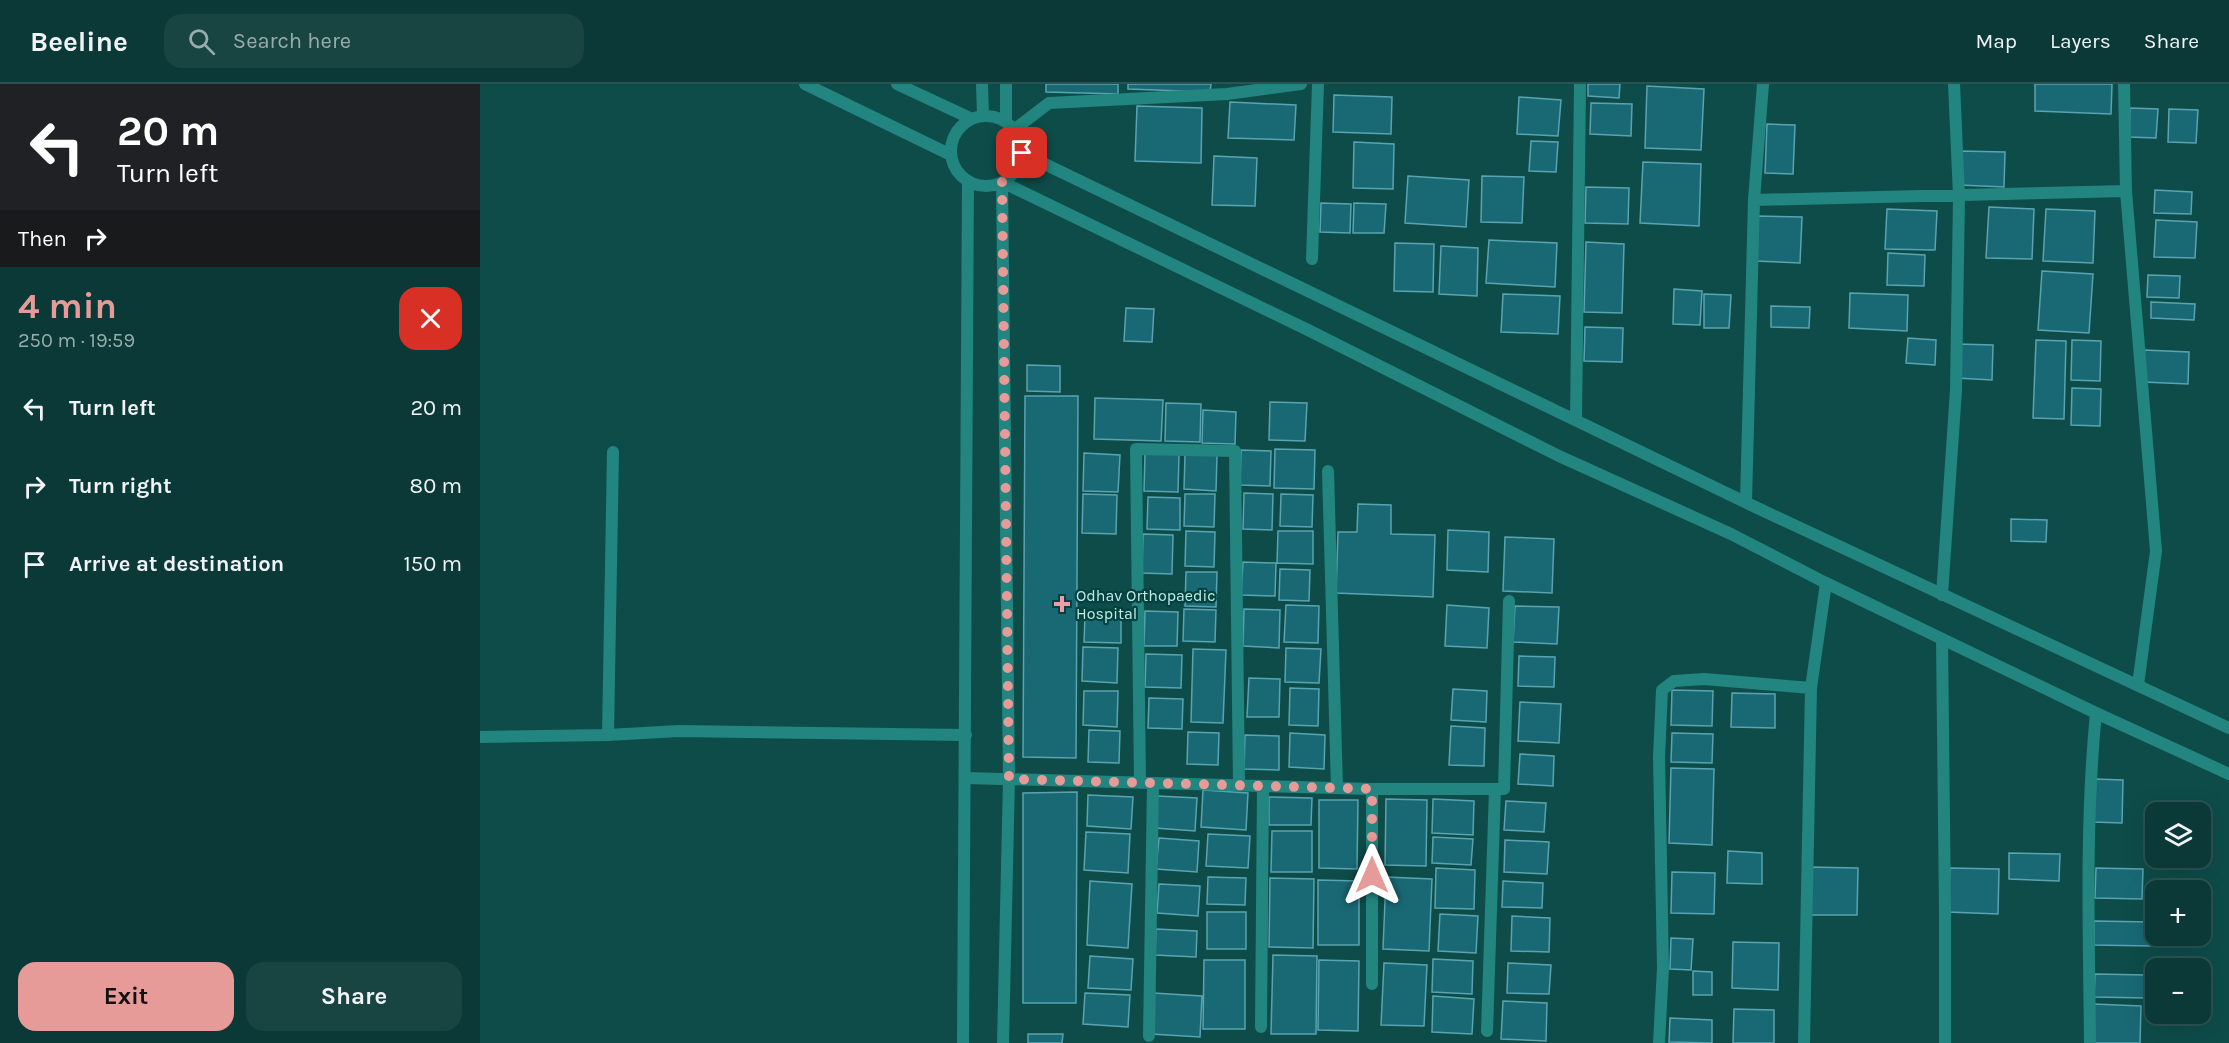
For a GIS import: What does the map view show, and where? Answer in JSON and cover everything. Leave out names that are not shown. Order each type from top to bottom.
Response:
[{"type":"street","points":[[805,84],[951,155]]},
{"type":"street","points":[[897,84],[976,117],[994,116],[1010,125]]},
{"type":"street","points":[[982,84],[976,117],[962,125],[955,134],[951,144],[951,155],[960,175],[968,182],[990,186],[1012,175],[1022,153],[1020,141],[1010,125],[1006,84]]},
{"type":"street","points":[[1010,125],[1049,103],[1301,84]]},
{"type":"street","points":[[1312,259],[1318,84]]},
{"type":"street","points":[[1576,420],[1580,84]]},
{"type":"street","points":[[1746,502],[1754,200],[1763,84]]},
{"type":"street","points":[[1942,595],[1956,390],[1959,196],[1954,84]]},
{"type":"street","points":[[2124,84],[2126,191],[2156,551],[2138,685]]},
{"type":"street","points":[[1022,153],[1746,502],[2229,728]]},
{"type":"street","points":[[963,1043],[968,182]]},
{"type":"street","points":[[1002,182],[1308,330],[1559,456],[1731,534],[1942,639],[2229,774]]},
{"type":"street","points":[[1002,182],[1009,779],[1003,1043]]},
{"type":"street","points":[[1754,200],[2126,191]]},
{"type":"street","points":[[1149,1036],[1147,783],[1136,449],[1235,451],[1239,785]]},
{"type":"street","points":[[608,735],[613,452]]},
{"type":"street","points":[[1328,471],[1337,788]]},
{"type":"street","points":[[1804,1043],[1811,688],[1826,583]]},
{"type":"street","points":[[966,778],[1372,789],[1504,789],[1509,601]]},
{"type":"street","points":[[1942,639],[1945,1043]]},
{"type":"street","points":[[1659,1043],[1663,968],[1659,757],[1662,690],[1674,681],[1704,679],[1811,688]]},
{"type":"street","points":[[2090,1043],[2089,828],[2096,713]]},
{"type":"street","points":[[480,736],[608,735],[679,731],[966,735]]},
{"type":"street","points":[[1261,1027],[1263,786]]},
{"type":"street","points":[[1372,789],[1372,984]]},
{"type":"street","points":[[1487,1030],[1496,789]]},
{"type":"building","points":[[1046,84],[1118,84],[1118,94],[1046,92]]},
{"type":"building","points":[[1128,84],[1211,84],[1210,92],[1128,89]]},
{"type":"building","points":[[1588,84],[1620,84],[1619,98],[1588,96]]},
{"type":"building","points":[[2035,84],[2112,84],[2111,114],[2035,111]]},
{"type":"building","points":[[1647,86],[1704,89],[1701,150],[1645,148]]},
{"type":"building","points":[[1334,95],[1392,97],[1391,134],[1333,132]]},
{"type":"building","points":[[1519,97],[1561,100],[1558,136],[1517,134]]},
{"type":"building","points":[[1230,102],[1296,105],[1294,140],[1228,138]]},
{"type":"building","points":[[1591,103],[1632,104],[1631,136],[1590,134]]},
{"type":"building","points":[[1137,106],[1202,108],[1201,163],[1135,161]]},
{"type":"building","points":[[2130,108],[2158,109],[2156,138],[2129,137]]},
{"type":"building","points":[[2169,109],[2198,110],[2196,143],[2168,142]]},
{"type":"building","points":[[1767,124],[1795,125],[1793,174],[1765,173]]},
{"type":"building","points":[[1531,141],[1558,142],[1556,172],[1529,171]]},
{"type":"building","points":[[1354,142],[1394,144],[1393,189],[1353,188]]},
{"type":"building","points":[[1960,151],[2005,152],[2004,187],[1959,185]]},
{"type":"building","points":[[1214,156],[1257,158],[1255,206],[1212,205]]},
{"type":"building","points":[[1643,162],[1701,164],[1699,226],[1640,223]]},
{"type":"building","points":[[1408,176],[1469,180],[1466,227],[1405,223]]},
{"type":"building","points":[[1482,176],[1524,177],[1522,223],[1481,222]]},
{"type":"building","points":[[1586,187],[1629,188],[1628,224],[1585,223]]},
{"type":"building","points":[[2155,190],[2192,192],[2191,214],[2154,213]]},
{"type":"building","points":[[1321,203],[1351,204],[1350,233],[1320,232]]},
{"type":"building","points":[[1354,203],[1386,204],[1384,233],[1353,233]]},
{"type":"building","points":[[1989,207],[2034,209],[2032,259],[1986,258]]},
{"type":"building","points":[[1887,209],[1937,211],[1935,250],[1885,249]]},
{"type":"building","points":[[2046,209],[2095,211],[2093,263],[2043,261]]},
{"type":"building","points":[[1757,216],[1802,217],[1800,263],[1755,261]]},
{"type":"building","points":[[2156,220],[2197,222],[2195,258],[2154,257]]},
{"type":"building","points":[[1489,240],[1557,243],[1555,287],[1486,283]]},
{"type":"building","points":[[1586,242],[1624,244],[1622,313],[1584,312]]},
{"type":"building","points":[[1395,243],[1434,244],[1433,292],[1394,291]]},
{"type":"building","points":[[1441,246],[1478,248],[1477,296],[1439,294]]},
{"type":"building","points":[[1888,253],[1925,255],[1924,286],[1887,285]]},
{"type":"building","points":[[2042,271],[2093,274],[2089,333],[2038,330]]},
{"type":"building","points":[[2148,275],[2180,276],[2179,298],[2147,297]]},
{"type":"building","points":[[1674,289],[1702,291],[1700,325],[1673,324]]},
{"type":"building","points":[[1850,293],[1908,295],[1907,331],[1849,328]]},
{"type":"building","points":[[1503,294],[1560,296],[1558,334],[1501,332]]},
{"type":"building","points":[[1704,294],[1731,295],[1729,328],[1704,328]]},
{"type":"building","points":[[2151,302],[2195,304],[2194,320],[2151,318]]},
{"type":"building","points":[[1771,306],[1810,307],[1809,328],[1771,327]]},
{"type":"building","points":[[1126,308],[1154,309],[1152,342],[1124,341]]},
{"type":"building","points":[[1585,327],[1623,328],[1622,362],[1584,361]]},
{"type":"building","points":[[1908,338],[1936,340],[1935,365],[1906,363]]},
{"type":"building","points":[[2036,340],[2066,341],[2064,419],[2033,418]]},
{"type":"building","points":[[2072,340],[2101,341],[2100,381],[2071,380]]},
{"type":"building","points":[[1958,344],[1993,345],[1992,380],[1957,378]]},
{"type":"building","points":[[2144,350],[2189,352],[2188,384],[2143,382]]},
{"type":"building","points":[[1027,365],[1060,366],[1060,392],[1027,391]]},
{"type":"building","points":[[2072,388],[2101,389],[2100,426],[2071,425]]},
{"type":"building","points":[[1025,396],[1078,396],[1076,758],[1023,757]]},
{"type":"building","points":[[1095,398],[1163,400],[1161,441],[1094,439]]},
{"type":"building","points":[[1270,402],[1307,403],[1305,441],[1269,440]]},
{"type":"building","points":[[1166,403],[1201,404],[1200,442],[1165,441]]},
{"type":"building","points":[[1203,410],[1236,412],[1235,444],[1202,443]]},
{"type":"building","points":[[1275,449],[1315,450],[1314,489],[1274,488]]},
{"type":"building","points":[[1241,450],[1271,451],[1270,486],[1240,485]]},
{"type":"building","points":[[1084,453],[1120,455],[1118,492],[1083,491]]},
{"type":"building","points":[[1145,453],[1179,454],[1178,492],[1144,491]]},
{"type":"building","points":[[1185,455],[1217,455],[1216,491],[1184,489]]},
{"type":"building","points":[[1244,493],[1273,494],[1272,530],[1243,529]]},
{"type":"building","points":[[1083,494],[1117,495],[1116,534],[1082,533]]},
{"type":"building","points":[[1185,494],[1215,494],[1214,527],[1184,526]]},
{"type":"building","points":[[1281,494],[1313,495],[1312,527],[1280,526]]},
{"type":"building","points":[[1148,497],[1180,498],[1180,530],[1147,529]]},
{"type":"building","points":[[1358,504],[1391,505],[1391,534],[1435,535],[1433,597],[1336,593],[1338,532],[1357,532]]},
{"type":"building","points":[[2011,519],[2047,520],[2046,542],[2011,541]]},
{"type":"building","points":[[1448,530],[1489,532],[1488,572],[1447,570]]},
{"type":"building","points":[[1186,531],[1215,532],[1214,567],[1185,566]]},
{"type":"building","points":[[1278,531],[1313,531],[1313,564],[1277,563]]},
{"type":"building","points":[[1143,534],[1173,535],[1172,574],[1142,573]]},
{"type":"building","points":[[1505,537],[1554,539],[1552,593],[1503,591]]},
{"type":"building","points":[[1243,562],[1276,563],[1275,596],[1241,595]]},
{"type":"building","points":[[1280,569],[1310,570],[1309,601],[1279,600]]},
{"type":"building","points":[[1186,572],[1217,572],[1216,607],[1185,606]]},
{"type":"building","points":[[1286,605],[1319,606],[1318,643],[1284,642]]},
{"type":"building","points":[[1447,605],[1489,608],[1487,648],[1445,646]]},
{"type":"building","points":[[1515,606],[1559,607],[1557,644],[1513,642]]},
{"type":"building","points":[[1184,609],[1216,610],[1215,642],[1183,641]]},
{"type":"building","points":[[1244,609],[1280,610],[1279,648],[1243,646]]},
{"type":"building","points":[[1145,611],[1178,612],[1177,646],[1144,646]]},
{"type":"building","points":[[1085,617],[1121,618],[1121,643],[1084,642]]},
{"type":"building","points":[[1083,647],[1118,648],[1117,683],[1082,681]]},
{"type":"building","points":[[1286,648],[1321,649],[1319,683],[1285,682]]},
{"type":"building","points":[[1193,649],[1226,650],[1223,723],[1191,722]]},
{"type":"building","points":[[1146,654],[1182,655],[1181,688],[1145,687]]},
{"type":"building","points":[[1519,656],[1555,657],[1554,687],[1518,686]]},
{"type":"building","points":[[1249,678],[1280,679],[1279,717],[1247,717]]},
{"type":"building","points":[[1290,688],[1319,689],[1318,726],[1289,725]]},
{"type":"building","points":[[1453,689],[1487,691],[1486,722],[1451,720]]},
{"type":"building","points":[[1672,690],[1713,691],[1712,726],[1671,725]]},
{"type":"building","points":[[1084,691],[1118,691],[1117,727],[1083,725]]},
{"type":"building","points":[[1732,693],[1775,694],[1775,728],[1731,727]]},
{"type":"building","points":[[1149,698],[1183,699],[1182,729],[1148,728]]},
{"type":"building","points":[[1520,702],[1561,704],[1559,743],[1518,741]]},
{"type":"building","points":[[1451,726],[1485,728],[1484,766],[1449,765]]},
{"type":"building","points":[[1089,730],[1120,731],[1119,763],[1088,762]]},
{"type":"building","points":[[1188,732],[1219,733],[1218,765],[1187,764]]},
{"type":"building","points":[[1290,733],[1325,735],[1324,769],[1289,767]]},
{"type":"building","points":[[1672,733],[1713,734],[1712,763],[1671,762]]},
{"type":"building","points":[[1245,735],[1279,736],[1279,770],[1244,769]]},
{"type":"building","points":[[1520,754],[1554,756],[1553,786],[1518,784]]},
{"type":"building","points":[[1671,768],[1714,769],[1712,845],[1669,843]]},
{"type":"building","points":[[2094,779],[2123,780],[2122,823],[2093,822]]},
{"type":"building","points":[[1203,790],[1248,793],[1246,830],[1201,827]]},
{"type":"building","points":[[1077,792],[1076,1003],[1023,1003],[1023,793]]},
{"type":"building","points":[[1088,795],[1133,797],[1131,829],[1087,826]]},
{"type":"building","points":[[1157,796],[1197,798],[1195,831],[1155,828]]},
{"type":"building","points":[[1269,797],[1312,798],[1311,825],[1269,825]]},
{"type":"building","points":[[1386,799],[1427,800],[1426,866],[1385,865]]},
{"type":"building","points":[[1433,799],[1474,801],[1473,835],[1432,833]]},
{"type":"building","points":[[1319,800],[1358,800],[1357,869],[1319,868]]},
{"type":"building","points":[[1506,801],[1546,803],[1544,832],[1504,830]]},
{"type":"building","points":[[1272,831],[1312,831],[1312,872],[1271,872]]},
{"type":"building","points":[[1086,832],[1130,834],[1128,873],[1084,870]]},
{"type":"building","points":[[1208,834],[1250,836],[1248,868],[1206,866]]},
{"type":"building","points":[[1433,837],[1473,839],[1471,865],[1432,863]]},
{"type":"building","points":[[1159,838],[1199,841],[1197,872],[1156,869]]},
{"type":"building","points":[[1505,840],[1549,842],[1547,874],[1504,872]]},
{"type":"building","points":[[1728,851],[1762,853],[1762,884],[1727,883]]},
{"type":"building","points":[[2009,853],[2060,854],[2059,881],[2009,879]]},
{"type":"building","points":[[1808,867],[1858,868],[1857,915],[1807,915]]},
{"type":"building","points":[[1436,868],[1475,870],[1474,909],[1435,908]]},
{"type":"building","points":[[1950,868],[1999,869],[1998,914],[1948,912]]},
{"type":"building","points":[[2096,868],[2143,869],[2142,899],[2095,898]]},
{"type":"building","points":[[1672,872],[1715,873],[1714,914],[1671,913]]},
{"type":"building","points":[[1208,877],[1246,878],[1245,905],[1207,904]]},
{"type":"building","points":[[1386,877],[1432,879],[1429,951],[1383,949]]},
{"type":"building","points":[[1270,878],[1314,879],[1313,948],[1269,947]]},
{"type":"building","points":[[1318,880],[1359,881],[1359,945],[1318,945]]},
{"type":"building","points":[[1090,881],[1132,884],[1128,948],[1087,945]]},
{"type":"building","points":[[1503,881],[1543,883],[1542,908],[1502,907]]},
{"type":"building","points":[[1159,884],[1200,886],[1198,916],[1157,913]]},
{"type":"building","points":[[1207,912],[1246,912],[1246,949],[1207,949]]},
{"type":"building","points":[[1440,914],[1478,916],[1476,953],[1438,951]]},
{"type":"building","points":[[1512,916],[1550,918],[1549,952],[1511,951]]},
{"type":"building","points":[[2094,921],[2145,922],[2145,946],[2094,945]]},
{"type":"building","points":[[1156,929],[1197,931],[1196,957],[1155,955]]},
{"type":"building","points":[[1671,938],[1693,939],[1691,970],[1670,969]]},
{"type":"building","points":[[1733,942],[1779,943],[1778,990],[1732,988]]},
{"type":"building","points":[[1273,955],[1317,956],[1316,1034],[1271,1034]]},
{"type":"building","points":[[1090,956],[1133,959],[1131,990],[1088,988]]},
{"type":"building","points":[[1433,959],[1473,961],[1472,994],[1432,992]]},
{"type":"building","points":[[1204,960],[1245,960],[1245,1029],[1203,1029]]},
{"type":"building","points":[[1319,960],[1359,961],[1358,1031],[1318,1030]]},
{"type":"building","points":[[1384,963],[1427,965],[1424,1026],[1381,1025]]},
{"type":"building","points":[[1508,963],[1551,965],[1549,994],[1507,993]]},
{"type":"building","points":[[1693,971],[1712,972],[1712,995],[1693,995]]},
{"type":"building","points":[[2095,974],[2145,975],[2145,998],[2094,997]]},
{"type":"building","points":[[1085,993],[1130,995],[1128,1027],[1083,1024]]},
{"type":"building","points":[[1153,993],[1202,996],[1200,1037],[1151,1034]]},
{"type":"building","points":[[1433,996],[1474,999],[1472,1034],[1432,1032]]},
{"type":"building","points":[[1503,1001],[1547,1003],[1546,1041],[1501,1039]]},
{"type":"building","points":[[2093,1004],[2141,1006],[2140,1043],[2092,1043]]},
{"type":"building","points":[[1734,1009],[1774,1010],[1774,1043],[1733,1043]]},
{"type":"building","points":[[1670,1018],[1712,1020],[1712,1043],[1669,1042]]},
{"type":"building","points":[[1028,1034],[1063,1034],[1062,1043],[1028,1043]]},
{"type":"place","name":"Odhav Orthopaedic Hospital","points":[[1062,604]]},
{"type":"route","points":[[1022,153],[1012,175],[1002,182],[1009,779],[1372,789],[1372,875]]}]
